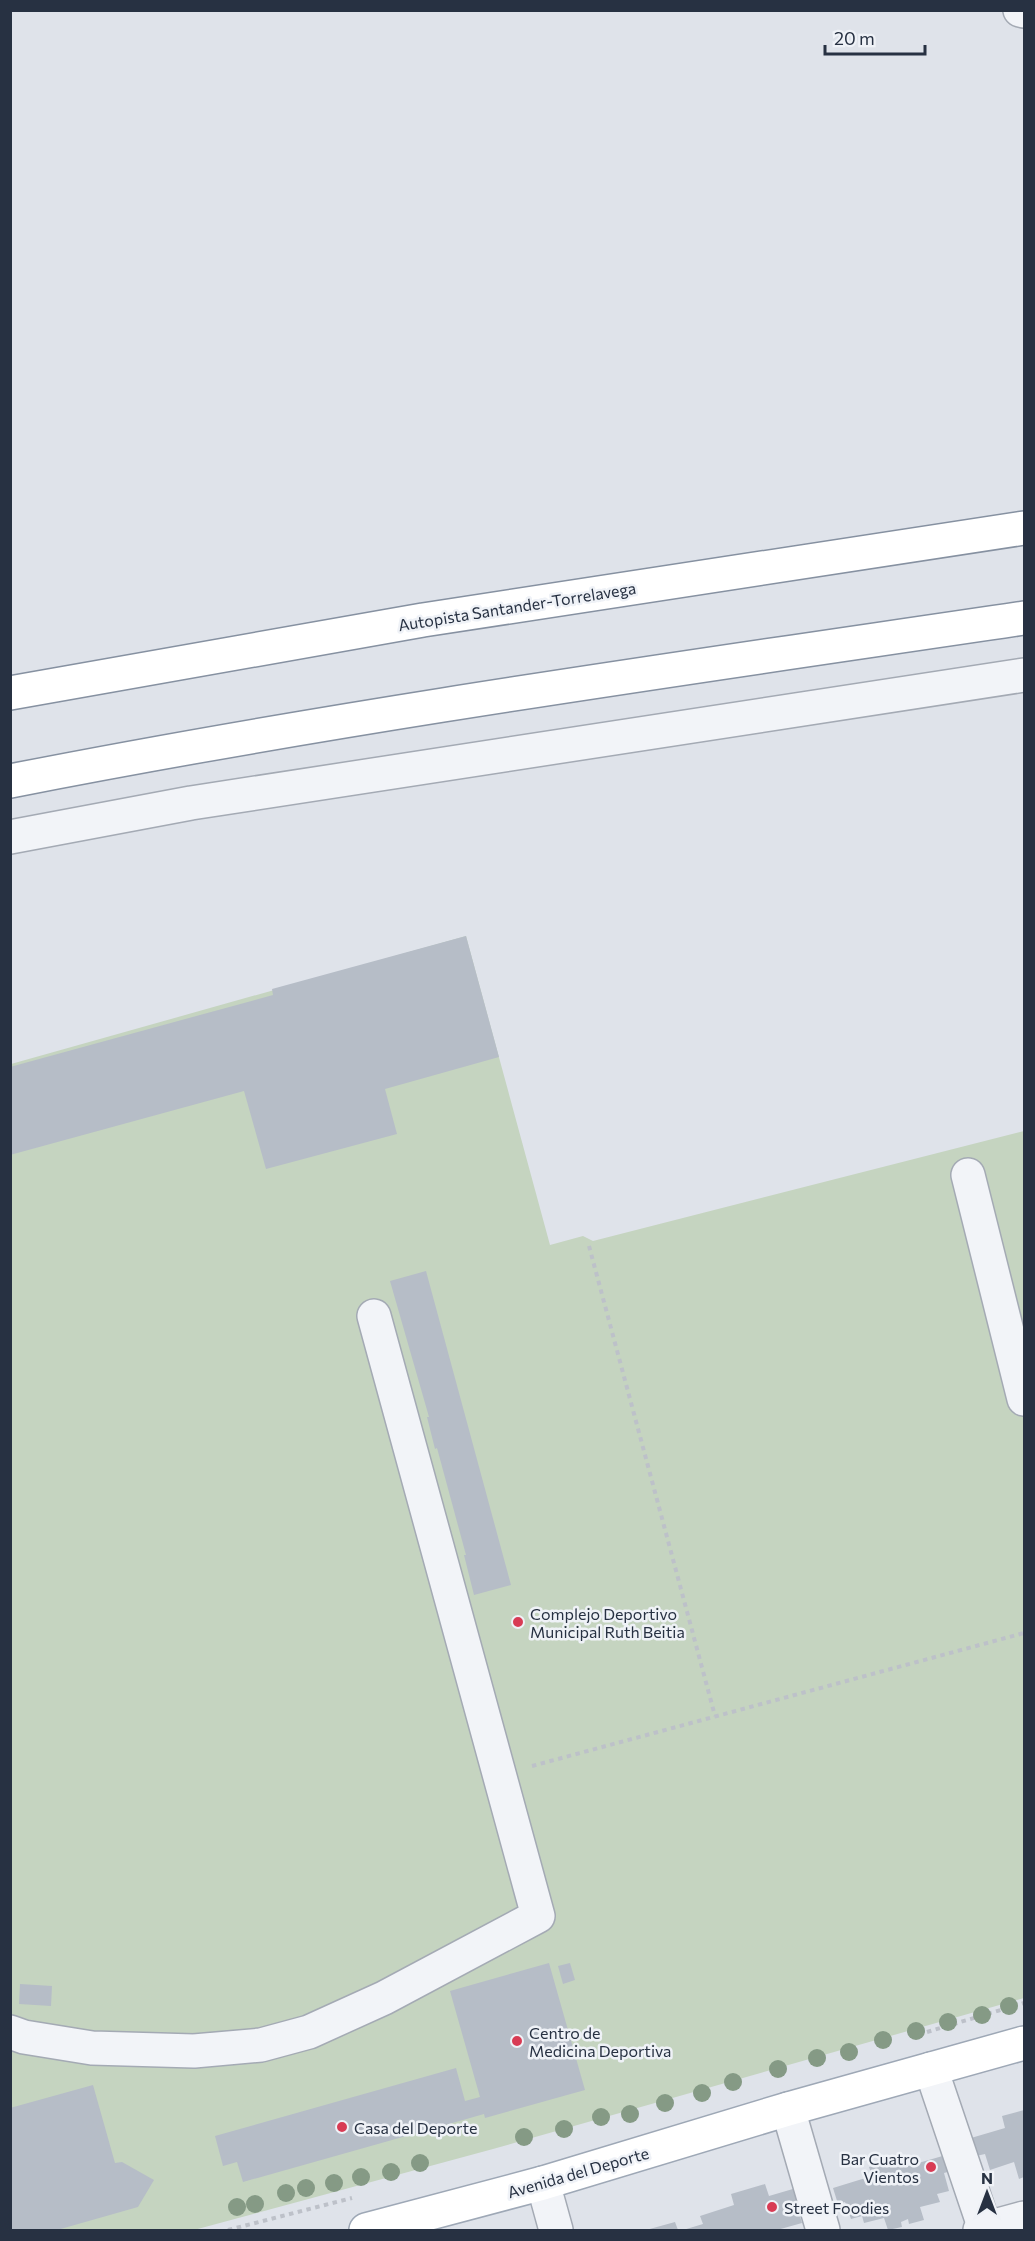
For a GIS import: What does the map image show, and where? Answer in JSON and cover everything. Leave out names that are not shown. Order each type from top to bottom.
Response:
[{"type":"main road","name":"Autopista Santander-Torrelavega","points":[[10,693],[423,620],[1024,528]]},
{"type":"main road","points":[[10,781],[153,753],[585,684],[1024,618]]},
{"type":"main road","name":"Avenida del Deporte","points":[[366,2230],[543,2183],[788,2109],[1024,2043]]},
{"type":"street","points":[[1020,10],[1024,11]]},
{"type":"street","points":[[10,837],[190,803],[1024,675]]},
{"type":"street","points":[[968,1175],[1024,1399]]},
{"type":"street","points":[[10,2032],[24,2037],[92,2048],[124,2050],[194,2051],[261,2045],[309,2032],[384,1998],[538,1916],[374,1316]]},
{"type":"street","points":[[931,2069],[982,2230],[1024,2218]]},
{"type":"street","points":[[788,2109],[824,2230]]},
{"type":"street","points":[[543,2183],[556,2230]]},
{"type":"path","points":[[589,1246],[715,1716]]},
{"type":"path","points":[[500,1775],[1024,1633]]},
{"type":"path","points":[[923,2033],[1024,2004]]},
{"type":"path","points":[[228,2230],[355,2197]]},
{"type":"green space","name":"Complejo Deportivo Municipal Ruth Beitia","points":[[466,936],[550,1245],[583,1236],[593,1241],[1024,1131],[1024,1998],[493,2149],[194,2230],[11,2230],[11,1064]]},
{"type":"building","points":[[466,936],[499,1057],[385,1089],[397,1134],[266,1169],[244,1091],[10,1155],[10,1067],[273,995],[272,989]]},
{"type":"building","points":[[426,1271],[511,1585],[474,1595],[464,1555],[466,1555],[390,1281]]},
{"type":"building","points":[[549,1963],[585,2090],[485,2118],[484,2114],[243,2182],[237,2162],[223,2166],[215,2136],[456,2068],[465,2101],[480,2097],[450,1991]]},
{"type":"building","points":[[570,1963],[575,1980],[563,1984],[558,1966]]},
{"type":"building","points":[[20,1984],[52,1986],[51,2006],[19,2004]]},
{"type":"building","points":[[93,2085],[115,2163],[122,2162],[154,2180],[138,2207],[57,2230],[10,2230],[10,2108]]},
{"type":"building","points":[[1024,2110],[1024,2177],[1019,2179],[1014,2162],[990,2170],[985,2154],[976,2156],[971,2138],[1005,2128],[1002,2116]]},
{"type":"building","points":[[946,2155],[951,2171],[944,2173],[949,2191],[937,2194],[940,2202],[920,2207],[924,2220],[909,2224],[908,2219],[901,2222],[902,2227],[888,2230],[884,2218],[864,2223],[862,2216],[851,2219],[845,2202],[838,2204],[833,2188],[872,2176],[869,2167],[905,2157],[908,2166]]},
{"type":"building","points":[[765,2184],[769,2196],[803,2186],[808,2204],[797,2207],[802,2223],[777,2230],[683,2230],[703,2224],[700,2216],[734,2205],[731,2194]]},
{"type":"building","points":[[675,2222],[678,2230],[646,2230]]},
{"type":"place","name":"Complejo Deportivo Municipal Ruth Beitia","points":[[518,1622]]},
{"type":"place","name":"Centro de Medicina Deportiva","points":[[517,2041]]},
{"type":"place","name":"Casa del Deporte","points":[[342,2127]]},
{"type":"place","name":"Bar Cuatro Vientos","points":[[931,2167]]},
{"type":"place","name":"Street Foodies","points":[[772,2207]]}]
